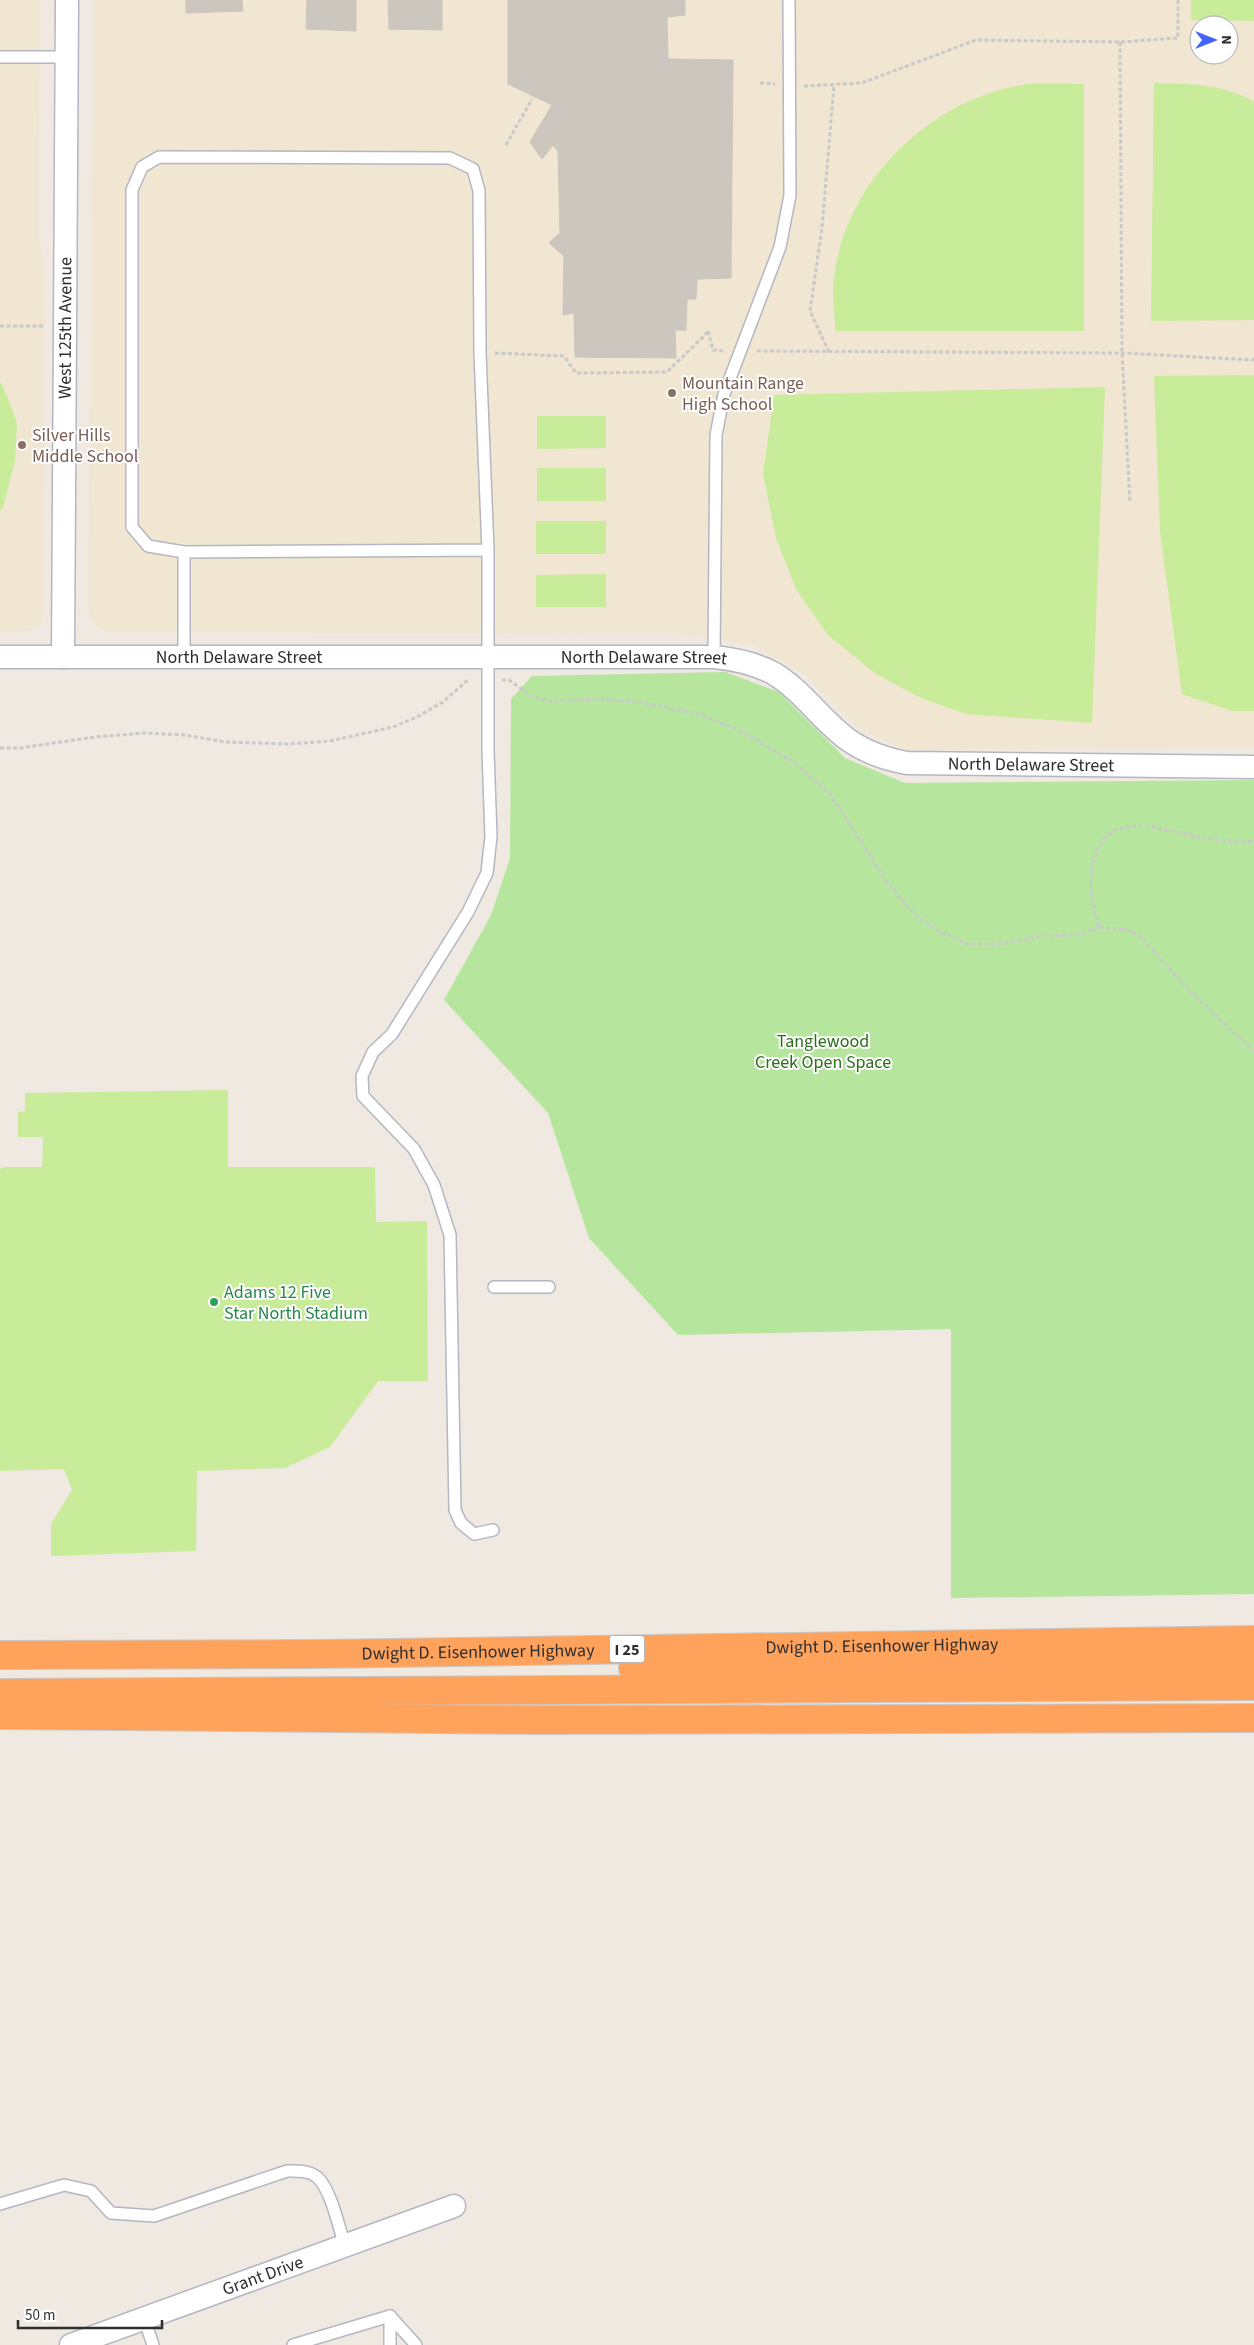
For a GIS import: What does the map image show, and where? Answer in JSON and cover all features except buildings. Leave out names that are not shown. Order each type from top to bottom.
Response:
[{"type":"highway","name":"Dwight D. Eisenhower Highway","points":[[0,1655],[321,1654],[1254,1640]]},
{"type":"highway","points":[[0,1672],[1254,1664]]},
{"type":"highway","points":[[0,1693],[1254,1686]]},
{"type":"highway","points":[[0,1715],[530,1720],[1254,1718]]},
{"type":"street","name":"West 125th Avenue","points":[[63,657],[66,0]]},
{"type":"street","name":"North Delaware Street","points":[[0,657],[714,657],[746,662],[772,673],[798,692],[834,728],[858,746],[882,757],[907,763],[1254,767]]},
{"type":"street","name":"Grant Drive","points":[[71,2345],[454,2206]]},
{"type":"lane","points":[[714,657],[716,435],[724,394],[780,247],[790,194],[789,0]]},
{"type":"lane","points":[[0,57],[66,57]]},
{"type":"lane","points":[[488,550],[184,552],[148,546],[132,527],[132,190],[142,167],[159,157],[450,158],[473,169],[479,191],[480,353],[488,550],[490,836],[487,873],[468,912],[392,1034],[373,1052],[362,1076],[363,1096],[414,1149],[434,1185],[450,1235],[455,1510],[461,1523],[474,1534],[493,1530]]},
{"type":"lane","points":[[184,552],[184,658]]},
{"type":"lane","points":[[494,1286],[548,1287]]},
{"type":"lane","points":[[0,2204],[64,2185],[91,2191],[110,2212],[154,2216],[287,2171],[305,2171],[316,2177],[325,2186],[345,2246]]},
{"type":"lane","points":[[294,2345],[390,2316]]},
{"type":"lane","points":[[390,2316],[390,2345]]},
{"type":"lane","points":[[390,2316],[416,2345]]},
{"type":"lane","points":[[144,2318],[153,2345]]},
{"type":"path","points":[[760,82],[789,86],[862,82],[976,40],[1120,42],[1178,38],[1178,0]]},
{"type":"path","points":[[1120,42],[1122,353],[1130,502]]},
{"type":"path","points":[[828,352],[810,311],[822,228],[834,85]]},
{"type":"path","points":[[506,145],[532,98]]},
{"type":"path","points":[[0,326],[47,326]]},
{"type":"path","points":[[480,353],[564,356],[576,373],[667,372],[708,331],[712,350],[1122,353],[1254,360]]},
{"type":"path","points":[[0,748],[20,748],[94,737],[144,733],[185,735],[225,742],[289,744],[330,741],[394,727],[416,718],[443,702],[468,679]]},
{"type":"path","points":[[509,680],[534,698],[550,701],[603,699],[644,703],[699,714],[743,732],[796,764],[830,794],[888,884],[914,914],[949,936],[967,944],[1000,944],[1037,937],[1081,934],[1099,927],[1126,930],[1139,935],[1192,993],[1254,1052]]},
{"type":"path","points":[[1099,927],[1092,906],[1090,885],[1092,866],[1098,845],[1114,832],[1133,826],[1159,826],[1205,838],[1254,842]]},
{"type":"shaded area","name":"Silver Hills Middle School","points":[[0,0],[40,0],[38,230],[45,272],[43,617],[39,626],[30,631],[0,632]]},
{"type":"shaded area","name":"Mountain Range High School","points":[[94,0],[1254,0],[1254,747],[905,750],[857,728],[806,676],[753,645],[677,634],[111,632],[100,629],[91,619],[88,607]]},
{"type":"green space","points":[[1191,0],[1254,0],[1254,21],[1239,21],[1239,15],[1191,15]]},
{"type":"green space","points":[[1154,83],[1193,84],[1217,88],[1254,101],[1254,320],[1151,321]]},
{"type":"green space","points":[[1031,84],[1084,84],[1084,331],[835,331],[833,284],[841,243],[855,210],[874,179],[897,152],[925,128],[955,108],[988,94]]},
{"type":"green space","points":[[1254,375],[1254,711],[1232,711],[1182,694],[1160,532],[1154,376]]},
{"type":"green space","points":[[0,382],[17,423],[15,461],[3,507],[0,511]]},
{"type":"green space","points":[[1105,387],[1092,723],[966,714],[921,698],[876,674],[827,634],[796,589],[776,538],[763,474],[774,395]]},
{"type":"green space","points":[[537,416],[606,416],[606,448],[537,449]]},
{"type":"green space","points":[[537,468],[606,468],[606,501],[537,501]]},
{"type":"green space","points":[[536,521],[606,521],[606,554],[536,554]]},
{"type":"green space","points":[[606,574],[606,607],[536,607],[536,575]]},
{"type":"green space","name":"Tanglewood Creek Open Space","points":[[725,672],[779,692],[845,758],[905,783],[1254,780],[1254,1594],[951,1598],[951,1329],[678,1335],[589,1238],[548,1113],[444,1000],[491,915],[510,858],[511,699],[532,676]]},
{"type":"green space","name":"Adams 12 Five Star North Stadium","points":[[228,1090],[228,1167],[375,1167],[376,1222],[427,1221],[428,1381],[378,1381],[330,1447],[285,1468],[197,1471],[196,1551],[51,1556],[51,1524],[72,1490],[64,1469],[0,1471],[0,1169],[4,1167],[42,1167],[43,1137],[18,1137],[18,1112],[25,1111],[25,1093]]},
{"type":"place","name":"Mountain Range High School","points":[[672,393]]},
{"type":"place","name":"Silver Hills Middle School","points":[[22,445]]},
{"type":"place","name":"Adams 12 Five Star North Stadium","points":[[214,1302]]}]
